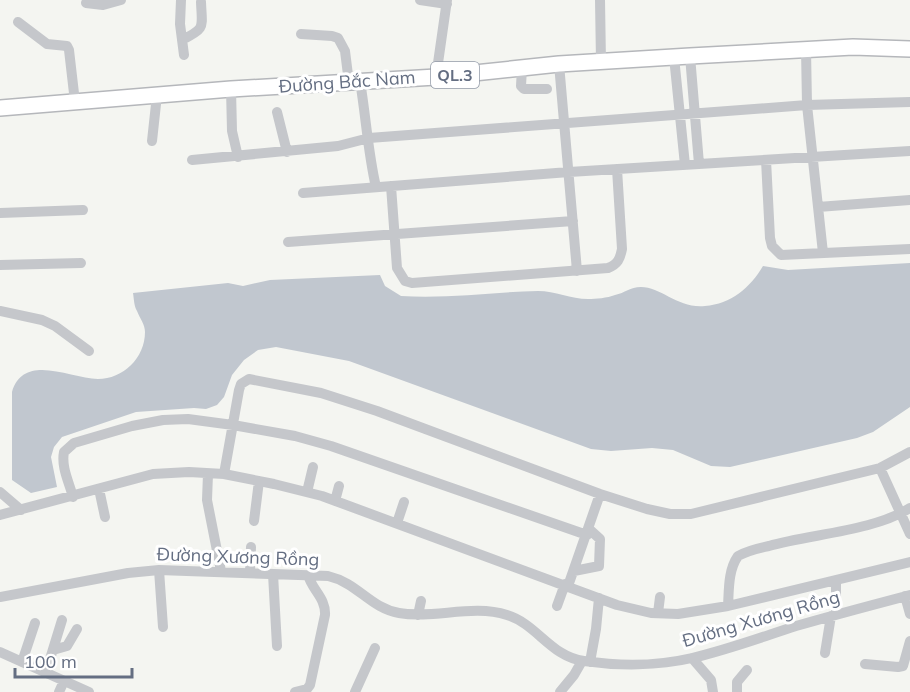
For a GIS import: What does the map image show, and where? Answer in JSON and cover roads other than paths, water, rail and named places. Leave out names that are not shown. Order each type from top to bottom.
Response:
[{"type":"highway","name":"Đường Bắc Nam","points":[[0,108],[231,89],[436,77],[559,64],[806,49],[853,47],[910,49]]},
{"type":"street","points":[[86,3],[103,5],[121,0]]},
{"type":"street","points":[[181,0],[180,16],[184,54]]},
{"type":"street","points":[[420,0],[447,2],[436,77]]},
{"type":"street","points":[[600,0],[602,62]]},
{"type":"street","points":[[182,40],[202,27],[201,2]]},
{"type":"street","points":[[18,22],[47,44],[67,46],[75,102]]},
{"type":"street","points":[[301,34],[338,38],[345,51],[369,138],[369,158],[376,187]]},
{"type":"street","points":[[806,49],[807,105],[823,253]]},
{"type":"street","points":[[690,56],[699,164]]},
{"type":"street","points":[[674,57],[685,165]]},
{"type":"street","points":[[559,64],[577,271]]},
{"type":"street","points":[[522,68],[521,86],[524,89],[547,89]]},
{"type":"street","points":[[231,89],[232,130],[238,157]]},
{"type":"street","points":[[152,141],[157,95]]},
{"type":"street","points":[[192,160],[338,146],[369,138],[807,105],[910,102]]},
{"type":"street","points":[[277,112],[286,152]]},
{"type":"street","points":[[303,193],[569,172],[910,151]]},
{"type":"street","points":[[766,160],[770,238],[772,246],[781,255],[910,249]]},
{"type":"street","points":[[391,186],[397,268],[405,280],[412,283],[577,271],[608,268],[616,265],[620,258],[622,249],[617,169]]},
{"type":"street","points":[[818,207],[910,200]]},
{"type":"street","points":[[0,213],[83,210]]},
{"type":"street","points":[[288,242],[573,221]]},
{"type":"street","points":[[0,265],[81,262]]},
{"type":"street","points":[[0,311],[42,320],[55,326],[89,351]]},
{"type":"street","points":[[224,474],[242,384],[249,379],[259,379],[321,393],[600,494],[670,514],[692,514],[880,468],[910,452]]},
{"type":"street","points":[[73,497],[63,466],[63,458],[64,452],[74,443],[132,426],[163,420],[188,419],[233,425],[295,436],[331,446],[600,538],[599,566],[574,571]]},
{"type":"street","points":[[307,492],[313,467]]},
{"type":"street","points":[[880,468],[905,511],[910,534]]},
{"type":"street","points":[[0,515],[153,474],[224,474],[307,492],[617,605],[658,613],[678,614],[728,606],[910,562]]},
{"type":"street","points":[[208,474],[207,500],[221,571]]},
{"type":"street","points":[[254,521],[259,481]]},
{"type":"street","points":[[335,501],[339,486]]},
{"type":"street","points":[[99,489],[105,517]]},
{"type":"street","points":[[0,492],[21,510]]},
{"type":"street","points":[[557,606],[574,571],[600,494]]},
{"type":"street","points":[[397,523],[404,502]]},
{"type":"street","points":[[728,606],[730,581],[734,562],[738,556],[789,540],[868,525],[905,511]]},
{"type":"street","points":[[250,572],[251,547]]},
{"type":"street","points":[[159,570],[164,627]]},
{"type":"street","name":"Đường Xương Rồng","points":[[0,597],[128,573],[159,570],[250,572],[338,578],[387,610],[418,615],[490,612],[508,615],[532,629],[559,654],[586,662],[649,663],[692,658],[907,595]]},
{"type":"street","points":[[273,574],[277,646]]},
{"type":"street","points":[[295,692],[307,689],[310,685],[325,615],[322,598],[308,575]]},
{"type":"street","points":[[825,653],[834,615],[836,580]]},
{"type":"street","points":[[907,595],[910,614]]},
{"type":"street","points":[[658,613],[660,597]]},
{"type":"street","points":[[560,692],[586,662],[596,629],[598,598]]},
{"type":"street","points":[[418,615],[421,602]]},
{"type":"street","points":[[46,672],[62,620]]},
{"type":"street","points":[[22,662],[35,623]]},
{"type":"street","points":[[53,650],[67,646],[77,629]]},
{"type":"street","points":[[865,664],[898,668],[903,666],[910,641]]},
{"type":"street","points":[[355,692],[375,648]]},
{"type":"street","points":[[0,652],[89,692]]},
{"type":"street","points":[[692,658],[711,680],[713,692]]},
{"type":"street","points":[[737,692],[737,682],[747,670]]},
{"type":"street","points":[[59,692],[64,681]]}]
